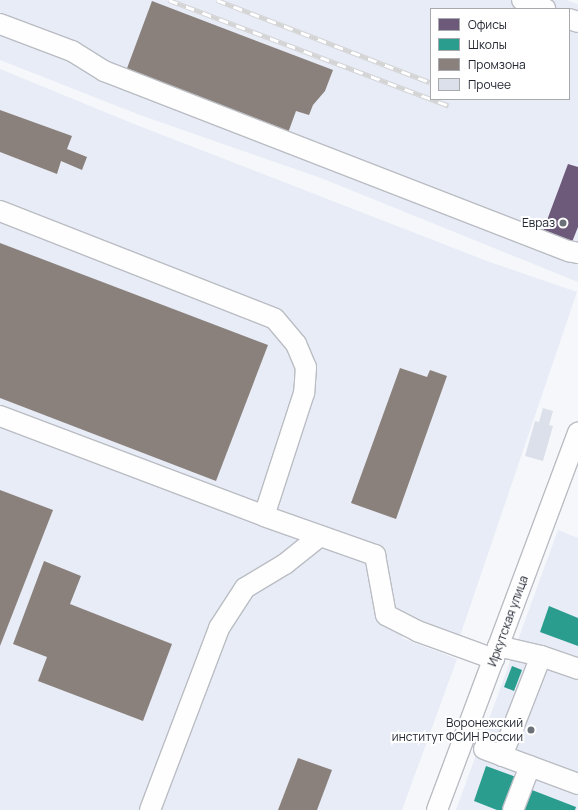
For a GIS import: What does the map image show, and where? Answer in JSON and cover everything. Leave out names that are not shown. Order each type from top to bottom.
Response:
[{"type":"street","points":[[522,0],[542,8]]},
{"type":"street","points":[[0,24],[72,51],[104,71],[578,253]]},
{"type":"street","points":[[0,211],[275,319],[296,344],[306,367],[304,393],[264,516]]},
{"type":"street","points":[[0,416],[264,516],[375,555],[386,615],[417,631],[496,653],[541,656],[578,669]]},
{"type":"street","name":"Иркутская улица","points":[[438,810],[578,433]]},
{"type":"street","points":[[150,810],[219,628],[244,588],[285,564],[320,536]]},
{"type":"street","points":[[502,756],[541,656]]},
{"type":"street","points":[[484,749],[578,784]]},
{"type":"street","points":[[513,810],[530,766]]},
{"type":"shaded area","points":[[0,0],[566,0],[578,4],[578,282],[321,178],[140,115],[0,60]]},
{"type":"shaded area","points":[[0,69],[134,124],[487,261],[577,292],[460,636],[410,617],[402,638],[457,659],[402,810],[0,810]]},
{"type":"shaded area","name":"Воронежский институт ФСИН России","points":[[558,530],[578,538],[578,810],[456,810]]},
{"type":"building: Офисы","points":[[568,164],[578,167],[578,227],[572,242],[543,231]]},
{"type":"building: Школы","points":[[549,606],[578,618],[578,646],[540,632]]},
{"type":"building: Школы","points":[[512,666],[522,670],[514,691],[504,687]]},
{"type":"building: Школы","points":[[486,766],[516,777],[503,810],[497,810],[474,801]]},
{"type":"building: Школы","points":[[532,790],[576,807],[575,810],[524,810]]},
{"type":"building: Промзона","points":[[152,1],[333,70],[325,91],[313,105],[309,115],[296,111],[288,133],[126,71]]},
{"type":"building: Промзона","points":[[0,110],[72,136],[67,149],[87,157],[82,170],[61,161],[57,174],[0,152]]},
{"type":"building: Промзона","points":[[0,243],[268,345],[216,481],[0,398]]},
{"type":"building: Промзона","points":[[400,368],[427,377],[430,370],[447,376],[396,519],[351,503]]},
{"type":"building: Промзона","points":[[0,490],[53,510],[0,646]]},
{"type":"building: Промзона","points":[[44,561],[81,576],[70,604],[172,644],[143,721],[38,681],[47,657],[13,644]]},
{"type":"building: Промзона","points":[[298,758],[332,770],[317,810],[278,810]]},
{"type":"building: Прочее","points":[[543,408],[553,411],[549,425],[553,426],[543,461],[525,456],[535,421],[539,422]]},
{"type":"railway","points":[[169,0],[430,99]]},
{"type":"railway","points":[[217,0],[430,82]]},
{"type":"railway","points":[[433,100],[449,106]]},
{"type":"place","name":"Евраз","points":[[563,223]]},
{"type":"place","name":"Воронежский институт ФСИН России","points":[[531,730]]}]
